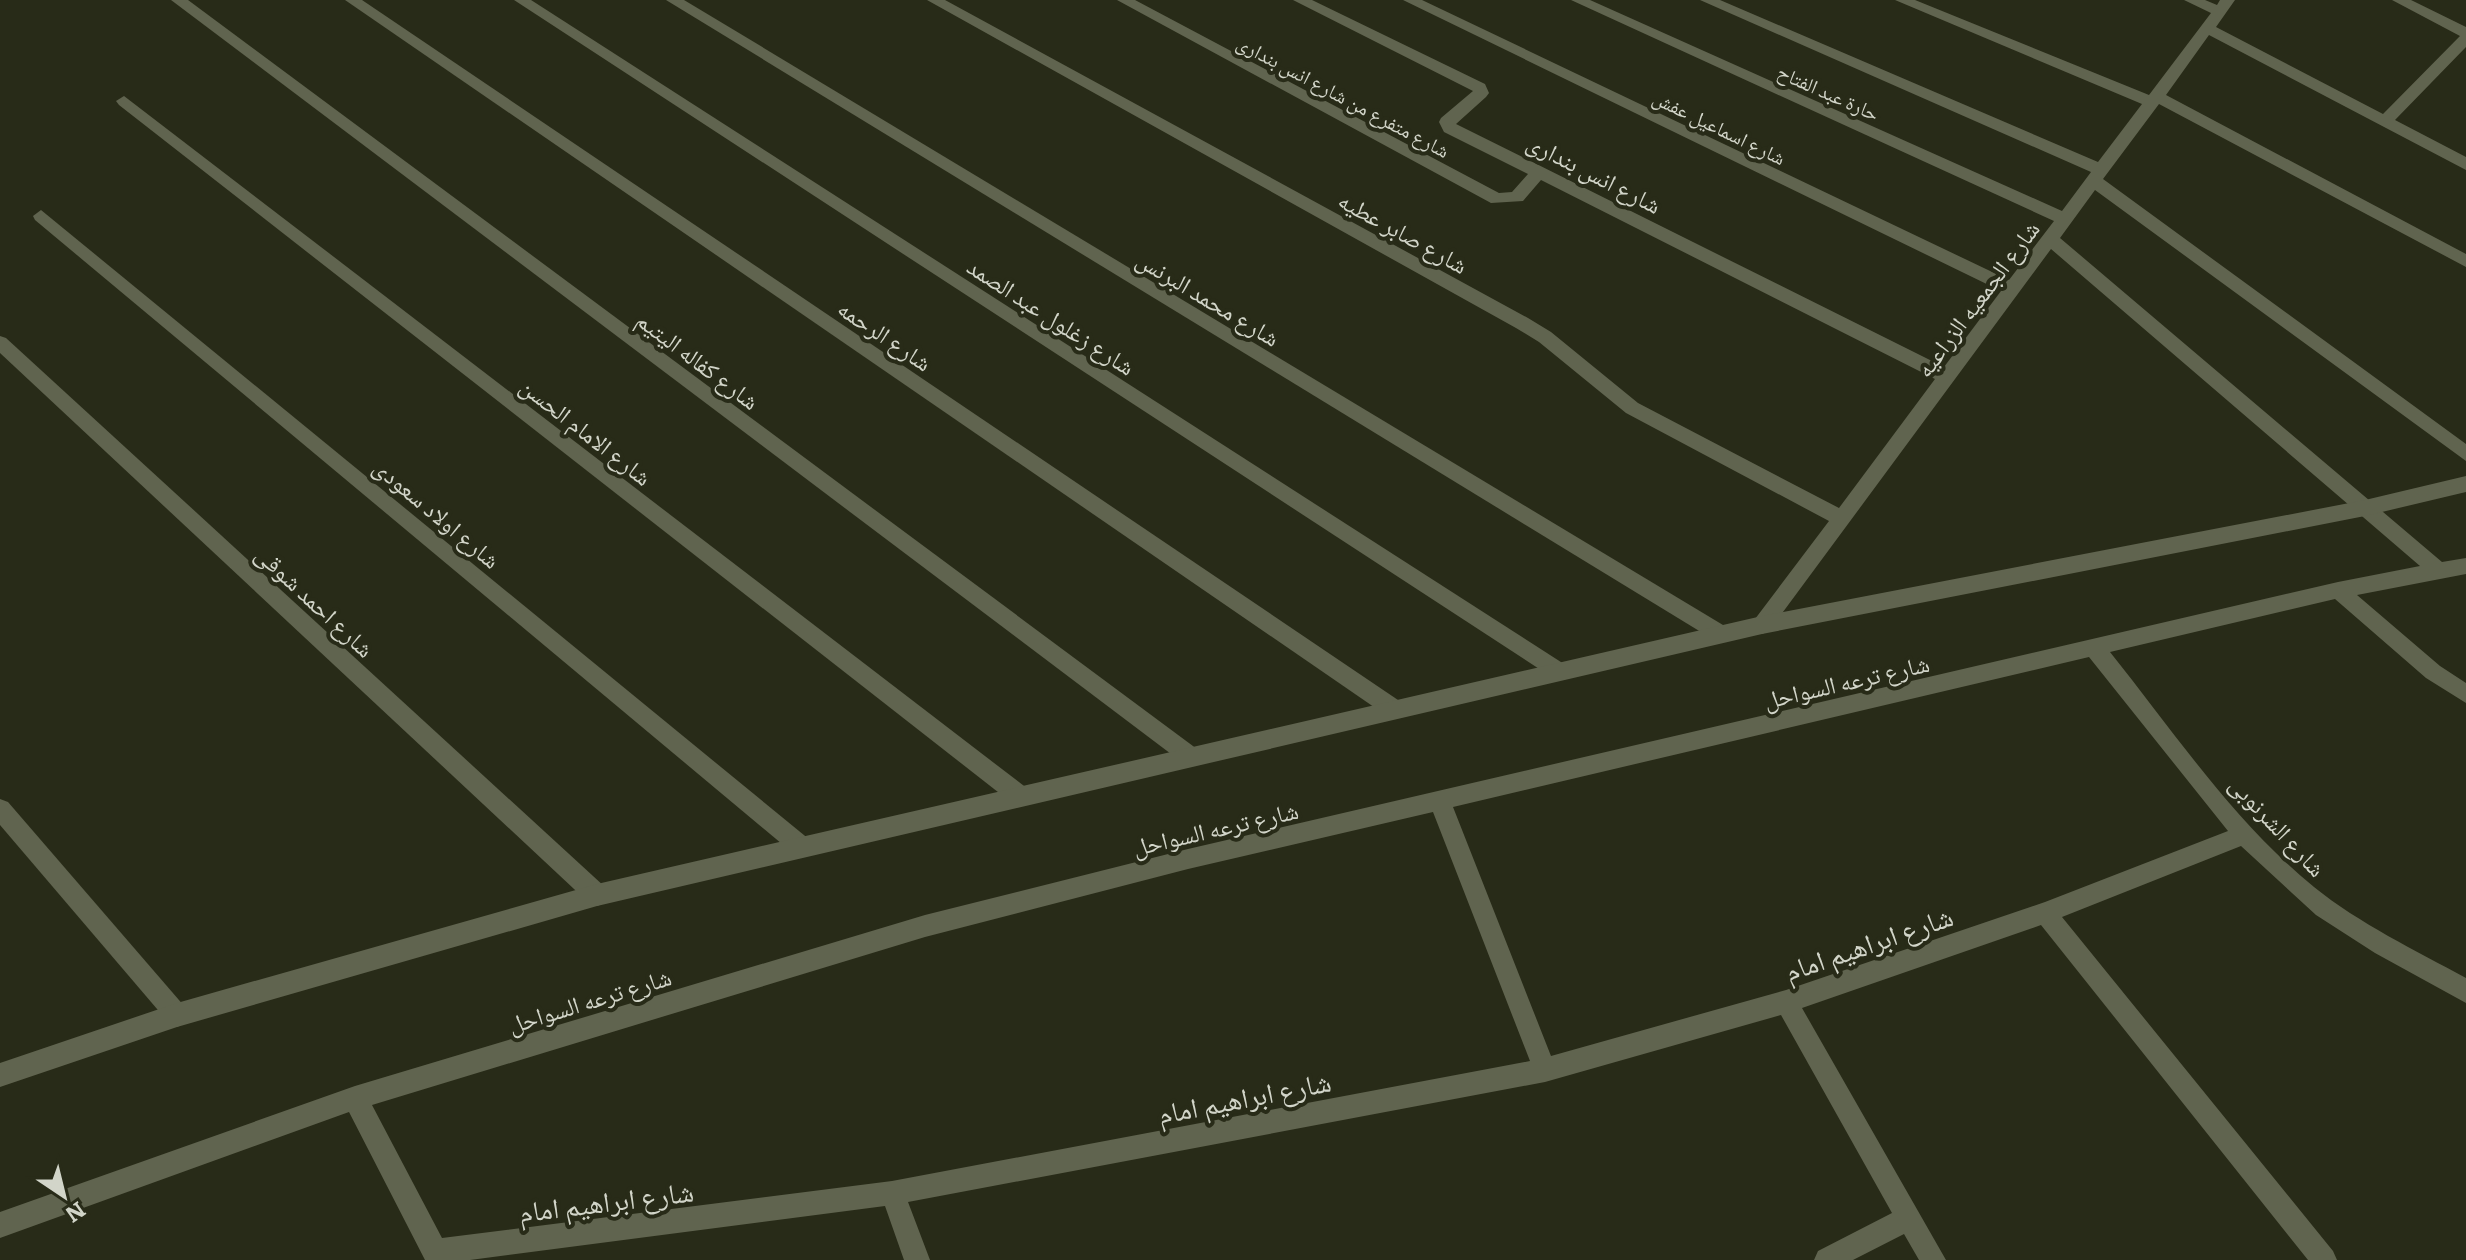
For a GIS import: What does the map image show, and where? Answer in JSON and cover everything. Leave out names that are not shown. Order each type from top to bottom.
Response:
[{"type":"street","name":"شارع كفاله اليتيم","points":[[178,0],[1190,756]]},
{"type":"street","name":"شارع الرحمه","points":[[352,0],[1394,709]]},
{"type":"street","name":"شارع زغلول عبد الصمد","points":[[521,0],[1557,670]]},
{"type":"street","name":"شارع محمد البرنس","points":[[673,0],[1721,634]]},
{"type":"street","name":"شارع صابر عطيه","points":[[934,0],[1522,323],[1555,345],[1632,408],[1841,518]]},
{"type":"street","name":"شارع متفرع من شارع انس بندارى","points":[[1124,0],[1497,199],[1517,197],[1540,171]]},
{"type":"street","name":"شارع انس بندارى","points":[[1300,0],[1480,88],[1481,93],[1447,122],[1448,126],[1947,377]]},
{"type":"street","name":"شارع اسماعيل عفش","points":[[1410,0],[2012,289]]},
{"type":"street","name":"حارة عبد الفتاح","points":[[1578,0],[2064,219]]},
{"type":"street","points":[[1707,0],[2097,175],[2466,454]]},
{"type":"street","points":[[1902,0],[2154,99],[2466,261]]},
{"type":"street","points":[[2191,0],[2224,6]]},
{"type":"street","points":[[2385,121],[2466,35],[2399,0]]},
{"type":"street","name":"شارع الجمعيه الزراعيه","points":[[1762,625],[2224,6]]},
{"type":"street","points":[[2207,28],[2466,164]]},
{"type":"street","name":"شارع الامام الحسن","points":[[124,101],[1020,796]]},
{"type":"street","name":"شارع اولاد سعودى","points":[[41,216],[802,847]]},
{"type":"street","points":[[2050,239],[2439,571]]},
{"type":"street","name":"شارع احمد شوقى","points":[[0,343],[597,895]]},
{"type":"street","points":[[0,1075],[177,1015],[597,895],[1557,670],[1762,625],[2365,508],[2466,484]]},
{"type":"street","name":"شارع ترعه السواحل","points":[[0,1225],[355,1098],[925,926],[1188,859],[2338,590],[2466,566]]},
{"type":"street","points":[[2338,590],[2433,672],[2466,694]]},
{"type":"street","name":"شارع الشرنوبى","points":[[2095,649],[2246,834],[2286,876],[2323,907],[2466,991]]},
{"type":"street","points":[[1440,802],[1545,1070]]},
{"type":"street","points":[[0,809],[177,1015]]},
{"type":"street","name":"شارع ابراهيم امام","points":[[437,1256],[892,1193],[1545,1070],[1786,1002],[2045,913],[2246,834]]},
{"type":"street","points":[[2045,913],[2324,1260]]},
{"type":"street","points":[[1786,1002],[1933,1260]]},
{"type":"street","points":[[355,1098],[437,1256]]},
{"type":"street","points":[[892,1193],[917,1260]]},
{"type":"street","points":[[1827,1260],[1909,1218]]}]
